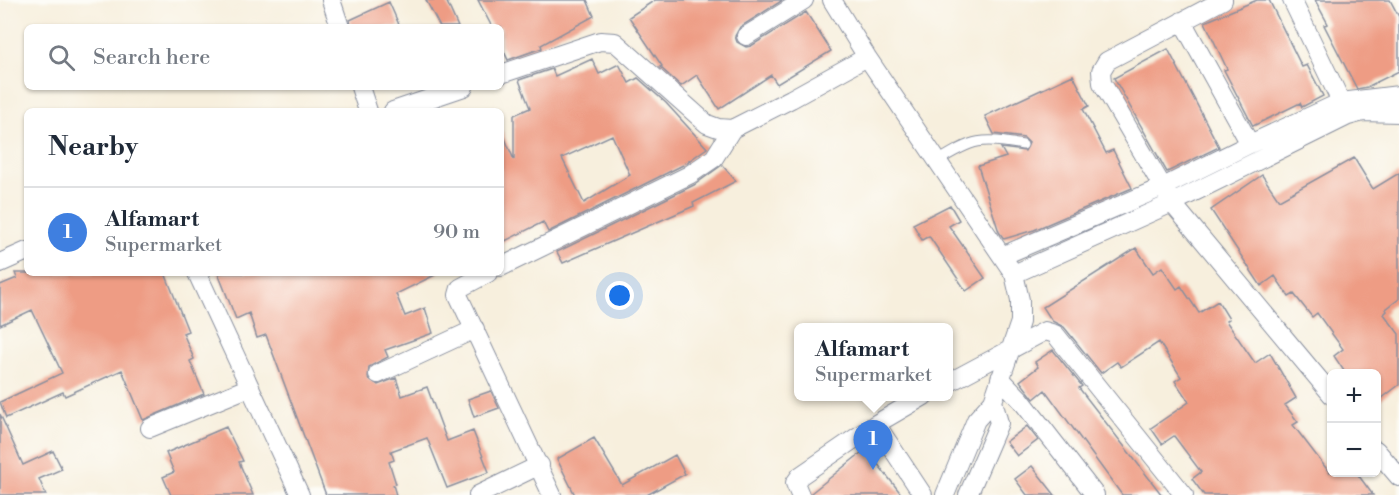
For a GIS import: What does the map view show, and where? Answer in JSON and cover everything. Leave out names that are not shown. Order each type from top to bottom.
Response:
[{"type":"street","points":[[331,0],[339,24]]},
{"type":"street","points":[[746,36],[804,0]]},
{"type":"street","points":[[832,0],[867,57],[1014,274],[1020,300],[1020,322],[993,401],[978,415],[945,495]]},
{"type":"street","points":[[1223,0],[1107,61],[1101,71],[1102,83],[1167,195],[1327,389]]},
{"type":"street","points":[[1292,0],[1345,109]]},
{"type":"street","points":[[1182,21],[1250,144]]},
{"type":"street","points":[[504,73],[600,41],[615,42],[707,123],[718,128],[732,129],[867,57]]},
{"type":"street","points":[[361,90],[367,108]]},
{"type":"street","points":[[402,108],[455,90]]},
{"type":"street","points":[[1002,256],[1167,195],[1250,144],[1345,109],[1399,95]]},
{"type":"street","points":[[1014,274],[1167,195],[1345,109],[1399,113]]},
{"type":"street","points":[[504,266],[689,175],[714,158],[732,129]]},
{"type":"street","points":[[0,263],[24,252]]},
{"type":"street","points":[[198,276],[300,495]]},
{"type":"street","points":[[482,276],[459,288],[458,295],[540,465],[552,495]]},
{"type":"street","points":[[378,374],[475,329]]},
{"type":"street","points":[[953,380],[1045,332],[1055,334],[1184,495]]},
{"type":"street","points":[[1000,378],[1021,400],[1095,495]]},
{"type":"street","points":[[150,428],[250,387]]},
{"type":"street","points":[[800,495],[795,483],[800,476],[876,424],[915,401]]},
{"type":"street","points":[[968,495],[999,423],[993,401]]},
{"type":"street","points":[[876,424],[922,495]]},
{"type":"street","points":[[966,442],[988,452]]},
{"type":"street","points":[[1381,455],[1399,477]]},
{"type":"street","points":[[478,495],[540,465]]},
{"type":"lane","points":[[938,160],[954,150],[990,139],[1023,145]]},
{"type":"building","points":[[426,0],[446,0],[457,24],[438,24]]},
{"type":"building","points":[[478,0],[587,0],[594,16],[541,45],[542,48],[508,60],[504,51],[504,24],[490,24]]},
{"type":"building","points":[[655,0],[783,0],[740,27],[735,36],[737,42],[746,47],[751,46],[806,12],[831,51],[777,84],[771,75],[719,109],[697,75],[681,86],[660,67],[662,66],[629,17]]},
{"type":"building","points":[[1257,0],[1269,0],[1302,67],[1307,65],[1323,96],[1302,107],[1300,103],[1253,126],[1224,70],[1227,69],[1205,22]]},
{"type":"building","points":[[1315,0],[1390,0],[1399,17],[1399,71],[1367,87],[1357,89],[1324,25],[1328,24]]},
{"type":"building","points":[[389,2],[399,24],[351,24],[350,20]]},
{"type":"building","points":[[1168,49],[1219,147],[1167,172],[1114,78]]},
{"type":"building","points":[[592,59],[599,74],[619,64],[629,83],[638,78],[666,103],[707,148],[683,165],[548,232],[543,222],[504,242],[504,136],[514,160],[514,115],[530,108],[519,80],[552,69],[555,76]],"holes":[[[612,135],[630,175],[584,203],[562,158]]]},
{"type":"building","points":[[1073,75],[1089,106],[1083,109],[1106,153],[1113,150],[1132,188],[1034,230],[1004,239],[999,232],[978,166],[1006,157],[1001,148],[1025,151],[1029,143],[1024,138],[994,134],[985,116]]},
{"type":"building","points":[[1354,158],[1373,189],[1399,173],[1399,299],[1386,309],[1384,314],[1399,334],[1399,385],[1381,399],[1381,369],[1343,369],[1334,356],[1343,349],[1317,313],[1312,317],[1294,294],[1289,297],[1275,276],[1261,286],[1211,210],[1262,175],[1279,200]]},
{"type":"building","points":[[722,165],[736,181],[693,203],[694,206],[563,263],[557,252],[694,185]]},
{"type":"building","points":[[950,205],[959,220],[949,226],[985,278],[966,291],[929,236],[922,240],[913,224]]},
{"type":"building","points":[[1136,248],[1153,273],[1162,267],[1177,289],[1181,286],[1199,313],[1218,301],[1229,319],[1226,321],[1255,363],[1270,353],[1296,398],[1285,405],[1298,422],[1293,425],[1327,469],[1327,477],[1360,477],[1373,495],[1204,495],[1192,479],[1201,472],[1174,436],[1162,444],[1151,428],[1189,402],[1175,381],[1181,377],[1159,342],[1121,367],[1117,362],[1101,373],[1064,327],[1052,321],[1043,307]]},
{"type":"building","points":[[15,273],[24,273],[24,276],[166,276],[188,331],[183,333],[194,359],[190,361],[204,394],[143,420],[122,370],[65,396],[63,392],[6,418],[0,402],[62,373],[32,310],[0,325],[0,285],[17,278]]},
{"type":"building","points":[[219,276],[433,276],[396,294],[405,316],[425,308],[433,333],[385,350],[388,357],[369,367],[368,378],[378,385],[396,378],[402,396],[427,387],[447,441],[473,431],[489,472],[447,488],[427,438],[391,451],[394,460],[389,462],[396,484],[393,485],[396,495],[326,495],[266,335],[257,338],[249,313],[236,319]]},
{"type":"building","points":[[1053,350],[1082,386],[1079,388],[1162,495],[1122,495],[1045,390],[1034,399],[1020,381],[1038,367],[1035,362]]},
{"type":"building","points":[[491,391],[499,408],[474,417],[468,399]]},
{"type":"building","points":[[0,414],[23,465],[53,451],[62,469],[39,479],[46,495],[0,495]]},
{"type":"building","points":[[1027,426],[1038,440],[1017,456],[1006,442]]},
{"type":"building","points":[[226,427],[243,461],[239,462],[253,495],[171,495],[163,477],[174,472],[166,453]]},
{"type":"building","points":[[594,438],[622,485],[675,455],[685,474],[647,495],[575,495],[557,459]]},
{"type":"building","points":[[866,449],[902,495],[811,495],[811,493]]},
{"type":"building","points":[[1032,466],[1055,495],[1027,495],[1015,479]]},
{"type":"place","name":"Alfamart","points":[[873,470]]}]
